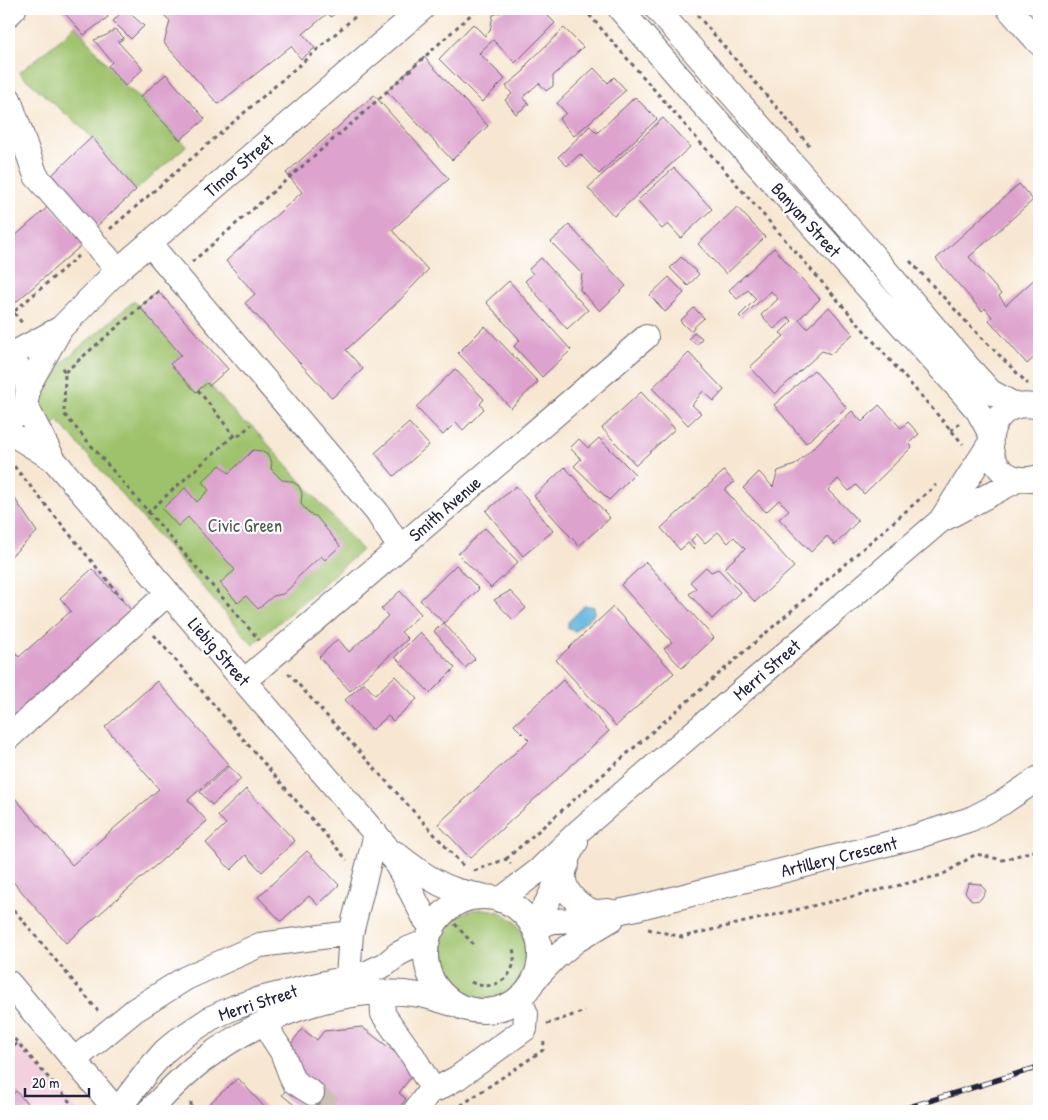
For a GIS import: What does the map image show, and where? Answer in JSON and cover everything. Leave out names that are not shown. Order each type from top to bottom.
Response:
[{"type":"street","points":[[9,14],[14,9]]},
{"type":"street","name":"Timor Street","points":[[9,356],[61,328],[118,270],[422,9]]},
{"type":"street","name":"Banyan Street","points":[[620,9],[699,100],[978,411],[983,443],[998,467],[1008,475],[1032,478]]},
{"type":"street","name":"Banyan Street","points":[[657,9],[991,392],[1033,402]]},
{"type":"street","points":[[1009,9],[1039,44]]},
{"type":"street","points":[[699,100],[720,82]]},
{"type":"street","points":[[9,99],[36,176],[93,244],[118,270]]},
{"type":"street","points":[[149,243],[377,512],[393,537],[402,546]]},
{"type":"street","points":[[851,270],[871,253]]},
{"type":"street","name":"Timor Street","points":[[9,420],[20,412],[61,328]]},
{"type":"street","name":"Smith Avenue","points":[[244,681],[646,337]]},
{"type":"street","name":"Liebig Street","points":[[9,361],[20,368],[25,377],[27,395],[53,459]]},
{"type":"street","name":"Merri Street","points":[[940,521],[1000,416],[1008,410],[1033,402]]},
{"type":"street","name":"Liebig Street","points":[[9,432],[53,459],[381,840],[406,880],[425,919],[435,927]]},
{"type":"street","name":"Merri Street","points":[[117,1111],[148,1069],[165,1051],[211,1018],[235,1007],[260,999],[373,970],[408,949],[435,927],[459,903],[470,899],[494,898],[538,871],[563,845],[940,521],[1032,478]]},
{"type":"street","points":[[9,737],[168,593]]},
{"type":"street","name":"Artillery Crescent","points":[[533,926],[553,921],[578,920],[628,910],[918,836],[971,819],[1002,804],[1039,778]]},
{"type":"street","name":"Merri Street","points":[[533,926],[550,900],[564,864],[575,843],[594,819]]},
{"type":"street","points":[[348,977],[350,933],[364,879],[381,840]]},
{"type":"street","name":"Liebig Street","points":[[381,840],[422,873],[446,887],[456,891],[494,898]]},
{"type":"street","points":[[575,843],[565,869],[564,878],[568,892],[579,904],[596,912],[628,910]]},
{"type":"street","points":[[382,993],[384,1014],[413,1056],[430,1085],[437,1089],[520,1034],[525,1029],[527,1023],[526,990],[539,966],[540,951],[538,937],[533,926],[521,911],[511,904],[494,898]]},
{"type":"street","name":"Artillery Crescent","points":[[526,990],[555,958],[577,940],[628,910]]},
{"type":"street","name":"Merri Street","points":[[435,927],[426,958],[432,978],[444,996],[462,1007]]},
{"type":"street","points":[[74,1060],[135,1010],[186,978],[260,944],[350,933]]},
{"type":"street","points":[[9,984],[117,1111]]},
{"type":"street","name":"Merri Street","points":[[149,1111],[202,1061],[239,1036],[281,1015],[318,1002],[362,994],[420,995],[474,1010],[487,1011],[500,1009],[526,990]]},
{"type":"street","points":[[267,1022],[273,1038],[282,1052],[293,1081],[312,1093]]},
{"type":"street","points":[[415,1111],[429,1092],[430,1085]]},
{"type":"path","points":[[9,316],[364,9]]},
{"type":"path","points":[[65,372],[359,117],[477,9]]},
{"type":"path","points":[[584,9],[951,431],[983,443]]},
{"type":"path","points":[[692,9],[814,150]]},
{"type":"path","points":[[903,254],[973,329],[1015,369],[1033,402]]},
{"type":"path","points":[[198,390],[236,438],[251,425]]},
{"type":"path","points":[[147,512],[234,435]]},
{"type":"path","points":[[9,459],[139,619],[364,879]]},
{"type":"path","points":[[506,859],[941,480]]},
{"type":"path","points":[[644,928],[682,937],[942,874],[976,854],[1003,860],[1039,849]]},
{"type":"path","points":[[9,904],[113,1029]]},
{"type":"path","points":[[435,927],[473,944]]},
{"type":"path","points":[[471,982],[485,987],[499,983],[511,970],[514,962],[515,954],[512,946]]},
{"type":"path","points":[[546,1025],[585,1011]]},
{"type":"path","points":[[546,1017],[547,1031]]},
{"type":"path","points":[[9,1033],[78,1111]]},
{"type":"path","points":[[455,1111],[462,1104],[543,1050],[545,1041]]},
{"type":"path","points":[[9,1052],[17,1043]]},
{"type":"shaded area","points":[[9,1033],[78,1111],[9,1111]]},
{"type":"green space","points":[[75,25],[125,86],[140,97],[186,146],[136,190],[92,137],[19,73],[66,35]]},
{"type":"green space","name":"Civic Green","points":[[134,301],[243,422],[251,425],[362,550],[253,645],[58,421],[48,430],[36,415],[34,385],[52,357],[59,365]]},
{"type":"green space","points":[[483,909],[500,912],[515,922],[525,937],[528,954],[525,971],[515,986],[500,996],[483,999],[466,996],[451,986],[441,971],[438,954],[441,937],[451,922],[466,912]]},
{"type":"water","points":[[585,605],[594,607],[594,614],[575,631],[568,628],[568,622]]},
{"type":"building","points":[[61,9],[102,9],[108,17],[84,35]]},
{"type":"building","points":[[125,9],[144,26],[131,39],[113,21]]},
{"type":"building","points":[[158,9],[340,9],[331,17],[328,13],[303,34],[315,48],[301,59],[291,46],[218,104],[164,43],[170,21]]},
{"type":"building","points":[[509,9],[541,9],[555,23],[515,63],[493,40],[479,53],[505,79],[482,102],[439,59],[473,24],[485,36],[490,31],[493,15]]},
{"type":"building","points":[[564,28],[583,47],[553,76],[553,86],[546,91],[539,83],[523,97],[529,104],[516,114],[505,100],[512,94],[506,86],[524,71],[527,64]]},
{"type":"building","points":[[115,29],[124,38],[118,42],[143,69],[125,86],[108,66],[112,62],[94,40],[107,35]]},
{"type":"building","points":[[424,57],[488,126],[452,160],[387,91]]},
{"type":"building","points":[[594,68],[608,83],[614,77],[626,90],[574,136],[559,119],[566,113],[557,103]]},
{"type":"building","points":[[166,74],[205,119],[180,140],[140,97]]},
{"type":"building","points":[[374,95],[449,179],[392,230],[428,270],[400,300],[346,350],[363,369],[332,398],[245,303],[255,294],[226,261],[302,192],[286,173]]},
{"type":"building","points":[[635,97],[657,119],[599,174],[580,154],[567,166],[558,157],[590,126],[597,133]]},
{"type":"building","points":[[663,118],[690,147],[614,216],[588,188]]},
{"type":"building","points":[[92,137],[136,190],[96,227],[52,175]]},
{"type":"building","points":[[674,168],[712,209],[681,238],[668,224],[662,229],[637,201]]},
{"type":"building","points":[[1019,184],[1033,200],[969,257],[1001,294],[999,296],[1006,305],[1039,275],[1039,353],[1027,364],[989,320],[992,317],[985,308],[982,311],[936,259]]},
{"type":"building","points":[[50,205],[83,244],[9,308],[9,235],[13,238]]},
{"type":"building","points":[[737,207],[765,237],[726,274],[698,244]]},
{"type":"building","points":[[569,225],[626,286],[600,311],[580,290],[582,274],[551,242]]},
{"type":"building","points":[[774,248],[820,299],[799,319],[807,328],[829,307],[853,334],[831,354],[822,351],[775,394],[750,367],[784,336],[780,333],[792,321],[788,317],[774,329],[761,315],[778,299],[771,291],[741,318],[739,316],[756,299],[748,290],[737,299],[729,290]]},
{"type":"building","points":[[681,257],[699,274],[688,286],[670,268]]},
{"type":"building","points":[[541,258],[588,310],[567,329],[525,281],[533,274],[529,269]]},
{"type":"building","points":[[669,277],[684,293],[665,312],[650,295]]},
{"type":"building","points":[[509,281],[571,350],[542,377],[514,346],[520,340],[486,302]]},
{"type":"building","points":[[158,291],[228,369],[209,386],[207,383],[196,392],[170,364],[181,355],[140,307]]},
{"type":"building","points":[[694,308],[704,318],[690,331],[680,321]]},
{"type":"building","points":[[485,326],[538,382],[511,408],[458,353]]},
{"type":"building","points":[[694,332],[702,338],[697,345],[689,339]]},
{"type":"building","points":[[689,353],[724,390],[714,401],[703,391],[692,405],[701,413],[688,425],[652,388]]},
{"type":"building","points":[[455,369],[484,399],[480,404],[484,409],[463,430],[456,422],[443,435],[416,407]]},
{"type":"building","points":[[814,370],[847,408],[806,443],[774,405]]},
{"type":"building","points":[[641,392],[675,429],[636,465],[602,428]]},
{"type":"building","points":[[879,405],[901,428],[908,422],[919,434],[909,443],[912,447],[864,494],[856,485],[849,491],[838,479],[828,490],[858,521],[835,545],[827,536],[811,552],[779,519],[789,510],[779,500],[766,512],[743,488],[759,472],[773,487],[778,471],[795,465],[852,411],[862,422]]},
{"type":"building","points":[[409,423],[429,445],[394,476],[375,453]]},
{"type":"building","points":[[599,438],[635,474],[609,500],[574,466],[581,459],[570,448],[579,439],[588,448]]},
{"type":"building","points":[[253,450],[261,451],[268,455],[272,462],[271,469],[282,480],[291,481],[299,486],[302,494],[301,504],[311,515],[316,516],[340,546],[325,560],[321,556],[283,594],[273,596],[258,609],[246,596],[238,603],[220,583],[235,570],[188,517],[178,526],[162,509],[185,488],[197,502],[209,490],[202,482],[220,465],[229,473]]},
{"type":"building","points":[[565,467],[610,518],[579,546],[534,496]]},
{"type":"building","points":[[724,471],[734,482],[725,490],[794,567],[755,602],[724,568],[745,549],[734,537],[728,543],[718,532],[705,543],[697,534],[691,540],[696,546],[693,549],[688,543],[680,550],[661,528]]},
{"type":"building","points":[[516,486],[553,531],[523,556],[486,511]]},
{"type":"building","points":[[9,490],[37,532],[9,558]]},
{"type":"building","points":[[485,528],[518,562],[491,588],[458,554]]},
{"type":"building","points":[[646,562],[714,638],[682,668],[664,649],[672,642],[621,585]]},
{"type":"building","points":[[456,565],[479,589],[444,623],[420,600]]},
{"type":"building","points":[[706,567],[711,572],[718,569],[740,592],[712,619],[689,594],[696,588],[690,582]]},
{"type":"building","points":[[92,569],[136,615],[9,728],[9,645],[19,657],[71,611],[60,598]]},
{"type":"building","points":[[400,591],[421,614],[401,632],[408,639],[350,691],[319,657],[338,639],[349,652],[388,616],[381,609]]},
{"type":"building","points":[[510,591],[526,608],[513,620],[494,600]]},
{"type":"building","points":[[613,607],[674,673],[616,726],[556,660]]},
{"type":"building","points":[[444,623],[475,659],[465,668],[434,631]]},
{"type":"building","points":[[420,632],[455,668],[430,693],[395,657]]},
{"type":"building","points":[[395,676],[417,699],[393,721],[388,716],[372,730],[345,700],[364,683],[375,695]]},
{"type":"building","points":[[563,680],[609,731],[470,858],[438,824],[529,740],[514,725]]},
{"type":"building","points":[[157,681],[229,764],[188,800],[207,821],[66,943],[9,877],[9,791],[72,865],[159,789],[105,727]]},
{"type":"building","points":[[229,766],[241,779],[212,805],[200,792]]},
{"type":"building","points":[[246,789],[295,841],[262,872],[246,855],[231,870],[206,843],[226,824],[218,816]]},
{"type":"building","points":[[307,851],[339,885],[318,905],[309,896],[281,921],[258,897]]},
{"type":"building","points":[[969,883],[980,884],[986,891],[980,900],[972,901],[965,892]]},
{"type":"building","points":[[362,1027],[417,1069],[399,1093],[406,1099],[397,1111],[302,1111],[282,1095],[293,1081],[274,1067],[302,1029],[317,1040],[324,1031]]},
{"type":"building","points":[[238,1078],[266,1109],[264,1111],[201,1111]]},
{"type":"building","points":[[16,1091],[34,1111],[9,1111],[9,1098]]},
{"type":"tunnel","points":[[312,1093],[335,1111]]},
{"type":"railway","points":[[897,1111],[1039,1067]]}]
